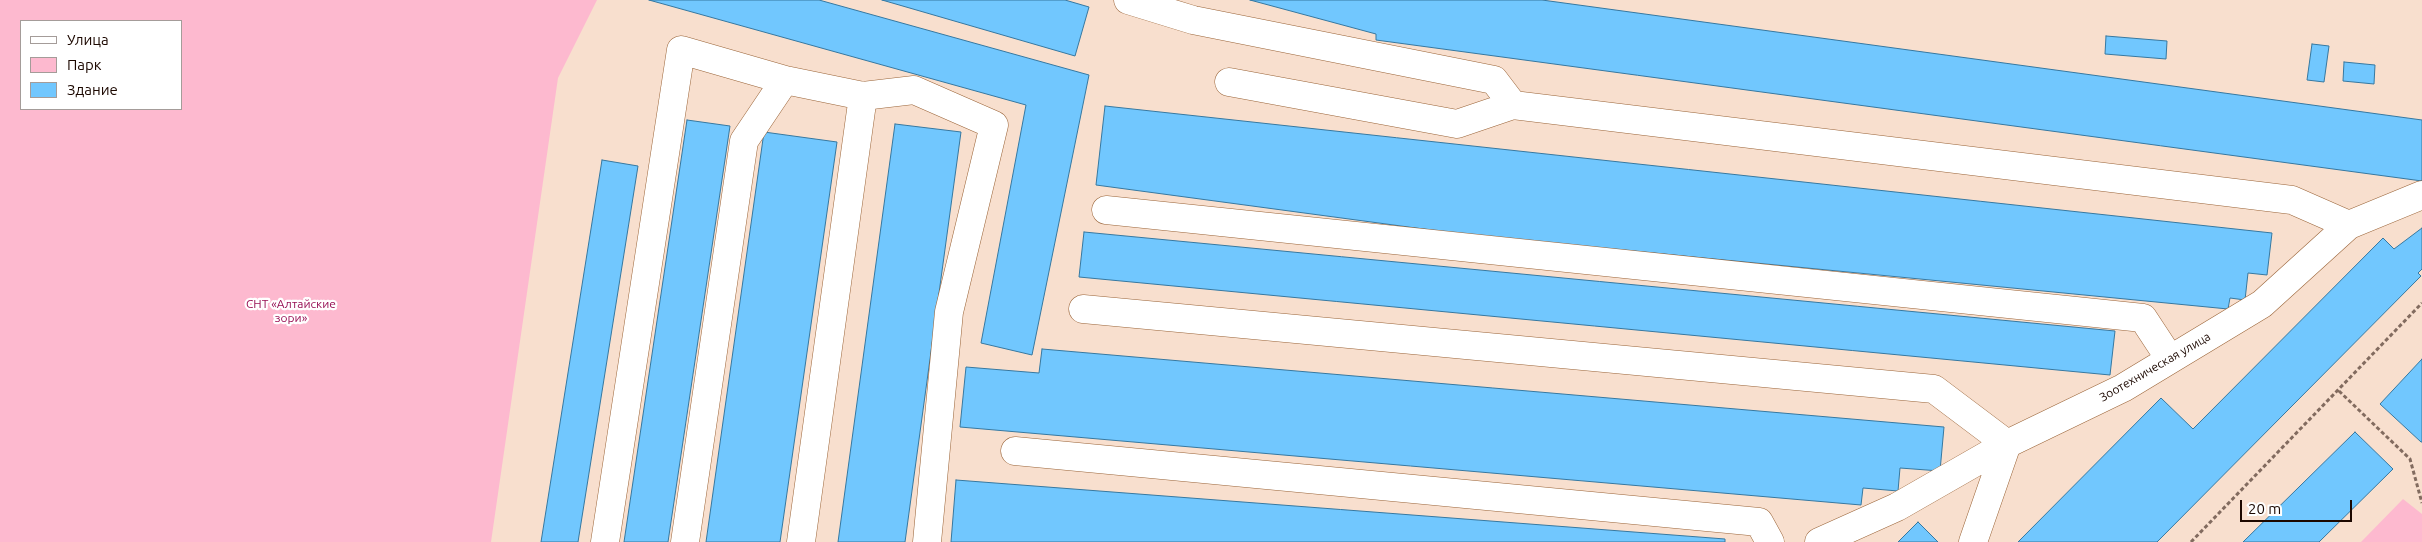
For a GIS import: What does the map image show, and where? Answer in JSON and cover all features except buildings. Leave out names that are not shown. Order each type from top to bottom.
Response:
[{"type":"street","points":[[1128,0],[1193,20],[1494,80],[1513,106]]},
{"type":"street","points":[[605,542],[681,50],[785,80],[863,96],[914,90],[994,125],[949,312],[927,542]]},
{"type":"street","points":[[685,542],[744,141],[785,80]]},
{"type":"street","points":[[1229,82],[1458,124],[1513,106],[2292,200],[2349,225]]},
{"type":"street","points":[[800,542],[863,96]]},
{"type":"street","name":"Зоотехническая улица","points":[[1819,542],[1897,507],[2007,444],[2123,388],[2262,304],[2349,225],[2422,195]]},
{"type":"street","points":[[1106,210],[2143,318],[2170,360]]},
{"type":"street","points":[[1083,309],[1934,388],[2007,444],[1973,542]]},
{"type":"street","points":[[1015,451],[1759,522],[1770,542]]},
{"type":"path","points":[[2191,542],[2422,303]]},
{"type":"path","points":[[2339,391],[2410,459],[2422,503]]},
{"type":"green space","name":"СНТ «Алтайские зори»","points":[[0,0],[597,0],[558,78],[491,542],[0,542]]},
{"type":"green space","points":[[2403,499],[2422,514],[2422,542],[2361,542]]}]
